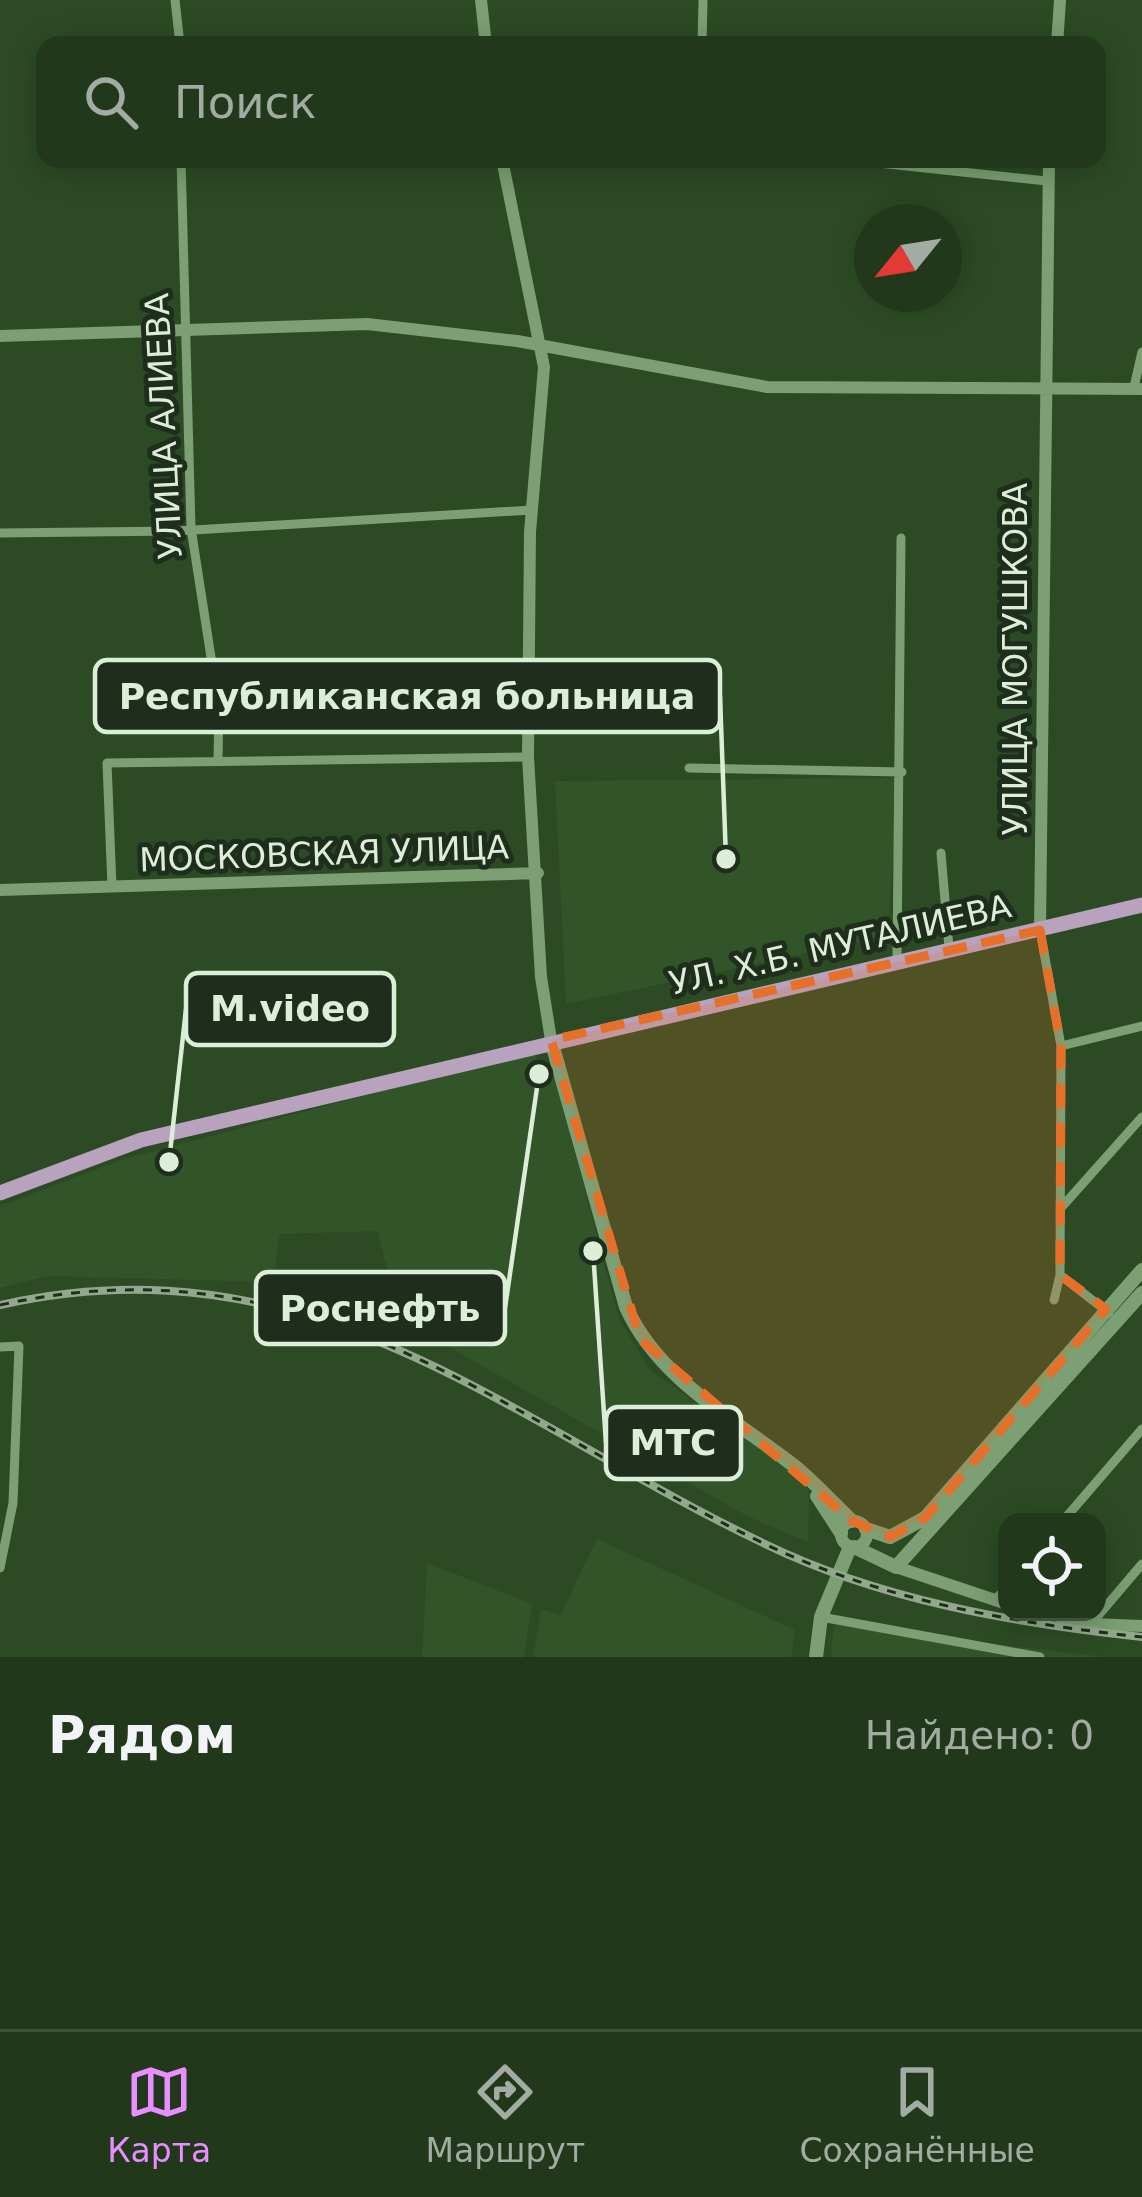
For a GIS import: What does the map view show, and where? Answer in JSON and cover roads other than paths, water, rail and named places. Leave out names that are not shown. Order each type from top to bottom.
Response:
[{"type":"main road","name":"УЛ. Х.Б. МУТАЛИЕВА","points":[[0,1193],[141,1140],[491,1054],[1142,905]]},
{"type":"main road","points":[[551,1040],[626,1307],[640,1339],[686,1384],[801,1472],[853,1536],[896,1568],[1112,1315],[1142,1270]]},
{"type":"main road","points":[[853,1536],[890,1538],[925,1518],[1112,1315],[1142,1294]]},
{"type":"main road","points":[[816,1657],[821,1617],[853,1536]]},
{"type":"street","points":[[175,0],[178,36]]},
{"type":"street","points":[[481,0],[485,36]]},
{"type":"street","points":[[702,36],[703,0]]},
{"type":"street","points":[[1058,36],[1060,0]]},
{"type":"street","name":"УЛИЦА АЛИЕВА","points":[[181,168],[191,528],[219,712],[218,760]]},
{"type":"street","points":[[504,168],[542,349],[543,432],[532,510],[528,757],[541,977],[551,1040]]},
{"type":"street","points":[[925,168],[1047,181]]},
{"type":"street","name":"УЛИЦА МОГУШКОВА","points":[[1048,168],[1040,930],[1061,1046],[1060,1275],[1054,1300]]},
{"type":"street","points":[[0,336],[183,334],[367,324],[517,341],[767,387],[1138,388],[1142,352]]},
{"type":"street","points":[[0,532],[191,528],[532,510]]},
{"type":"street","points":[[897,960],[901,538]]},
{"type":"street","points":[[103,703],[219,712]]},
{"type":"street","points":[[218,760],[528,757]]},
{"type":"street","name":"МОСКОВСКАЯ УЛИЦА","points":[[112,887],[106,763],[218,760]]},
{"type":"street","points":[[689,768],[902,772]]},
{"type":"street","points":[[941,853],[949,948]]},
{"type":"street","name":"МОСКОВСКАЯ УЛИЦА","points":[[0,890],[538,873]]},
{"type":"street","points":[[1061,1046],[1142,1027]]},
{"type":"street","points":[[1060,1209],[1142,1117]]},
{"type":"street","points":[[1060,1275],[1112,1315]]},
{"type":"street","points":[[0,1347],[20,1346],[13,1503],[0,1568]]},
{"type":"street","points":[[1070,1513],[1142,1429]]},
{"type":"street","points":[[1091,1624],[1142,1564]]},
{"type":"street","points":[[896,1568],[998,1602]]},
{"type":"street","points":[[821,1617],[1040,1657]]},
{"type":"street","points":[[1078,1621],[1142,1626]]},
{"type":"railway","points":[[0,1305],[112,1290],[214,1295],[310,1317],[401,1351],[489,1394],[668,1494],[808,1563],[948,1606],[1142,1637]]},
{"type":"place","name":"Республиканская больница","points":[[726,859]]},
{"type":"place","name":"Роснефть","points":[[539,1074]]},
{"type":"place","name":"M.video","points":[[169,1162]]},
{"type":"place","name":"МТС","points":[[593,1251]]}]
